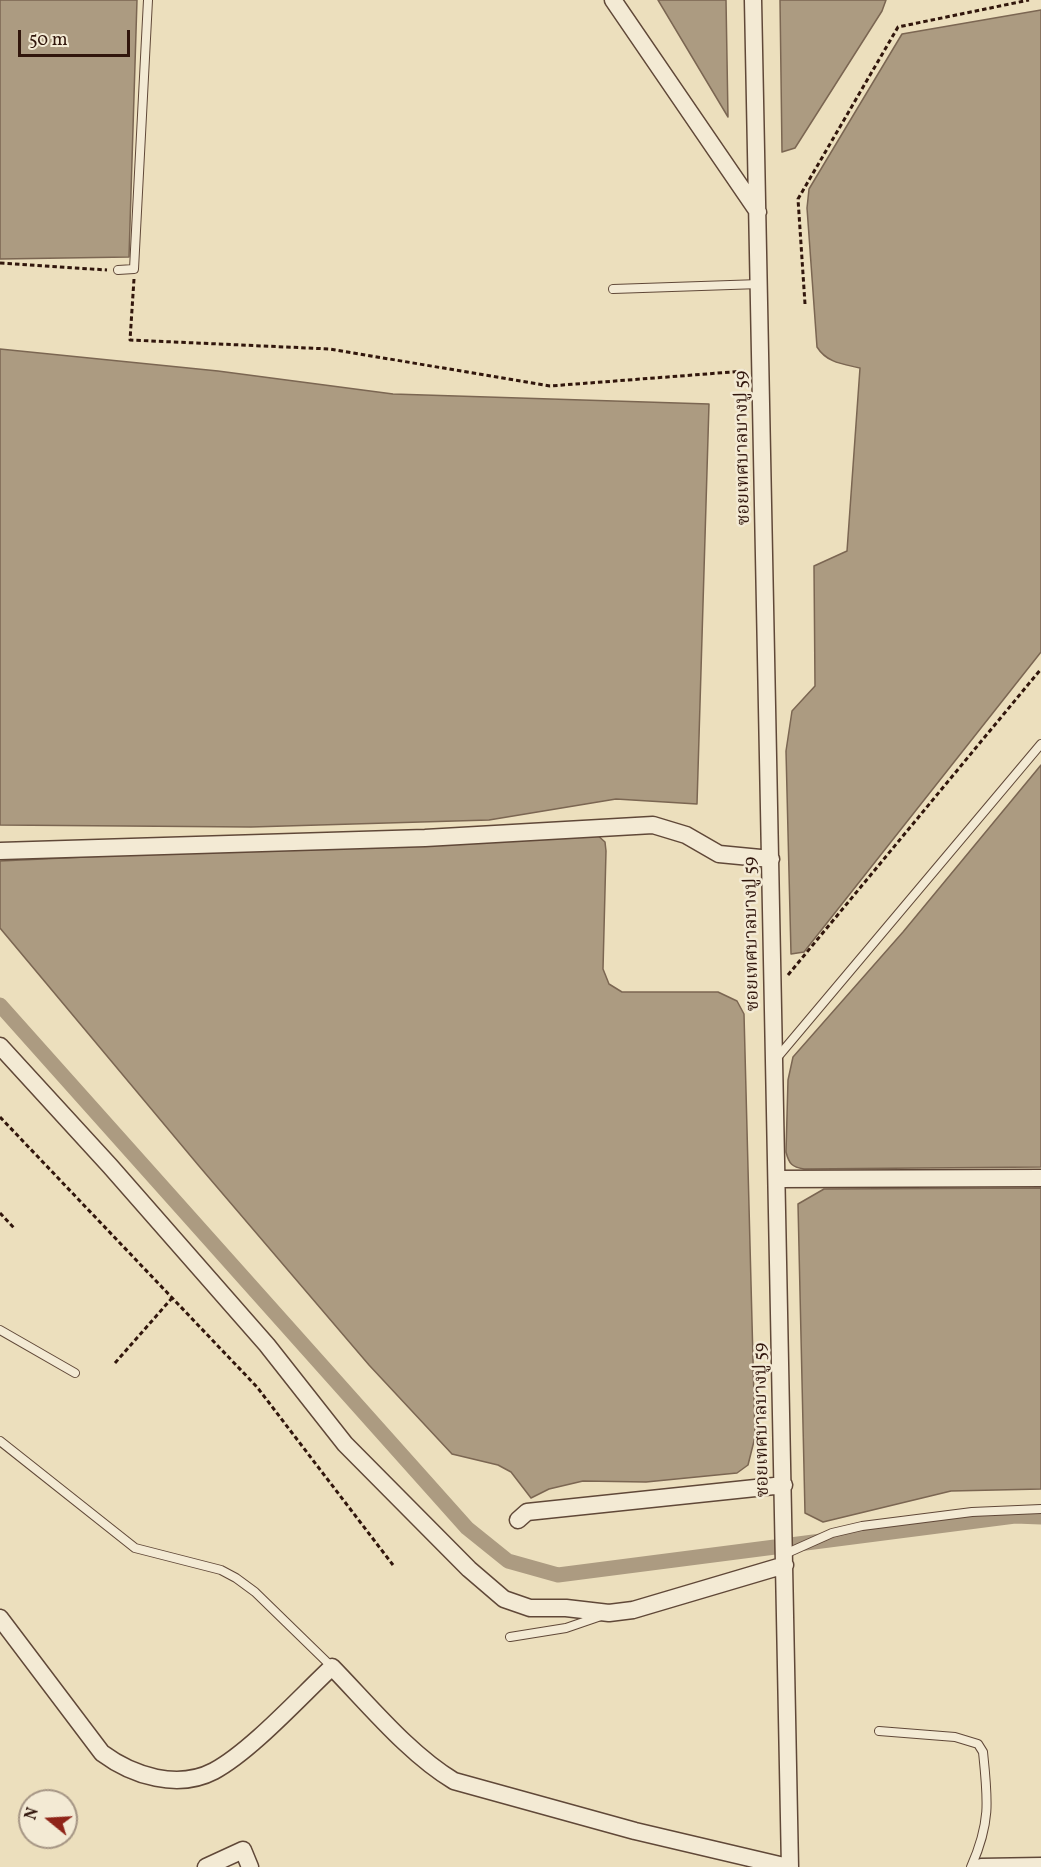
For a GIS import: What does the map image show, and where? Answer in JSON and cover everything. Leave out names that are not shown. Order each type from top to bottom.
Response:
[{"type":"street","points":[[613,0],[759,213]]},
{"type":"street","name":"ซอยเทศบาลบางปู 59","points":[[753,0],[776,1059],[789,1867]]},
{"type":"street","points":[[0,851],[425,838],[653,825],[686,835],[719,854],[771,859]]},
{"type":"street","points":[[0,1046],[110,1166],[259,1336],[345,1444],[469,1569],[497,1594],[515,1605],[530,1608],[566,1608],[609,1613],[633,1610],[785,1559]]},
{"type":"street","points":[[778,1179],[1041,1178]]},
{"type":"street","points":[[518,1520],[527,1512],[784,1485]]},
{"type":"street","points":[[0,1618],[102,1753],[117,1764],[144,1775],[168,1780],[193,1778],[214,1771],[256,1738],[332,1667],[388,1724],[441,1773],[454,1781],[635,1831],[789,1867]]},
{"type":"street","points":[[206,1867],[243,1850],[250,1867]]},
{"type":"street","points":[[981,1867],[1041,1866]]},
{"type":"lane","points":[[118,270],[134,269],[148,0]]},
{"type":"lane","points":[[613,289],[760,284]]},
{"type":"lane","points":[[776,1059],[1041,744]]},
{"type":"lane","points":[[0,1330],[75,1373]]},
{"type":"lane","points":[[0,1441],[135,1548],[221,1570],[236,1578],[255,1592],[332,1667]]},
{"type":"lane","points":[[785,1559],[832,1533],[862,1526],[972,1512],[1041,1509]]},
{"type":"lane","points":[[510,1637],[566,1628],[609,1613]]},
{"type":"lane","points":[[879,1731],[956,1737],[978,1744],[983,1752],[988,1817],[971,1867]]},
{"type":"path","points":[[805,304],[798,199],[898,27],[1029,0]]},
{"type":"path","points":[[0,263],[118,270]]},
{"type":"path","points":[[134,269],[130,340],[330,349],[550,386],[762,370]]},
{"type":"path","points":[[774,986],[792,972],[1041,669]]},
{"type":"path","points":[[0,1117],[257,1388],[393,1565]]},
{"type":"path","points":[[0,1213],[15,1229]]},
{"type":"path","points":[[115,1363],[172,1298]]},
{"type":"shaded area","points":[[0,0],[137,0],[129,257],[0,259]]},
{"type":"shaded area","points":[[658,0],[726,0],[728,117]]},
{"type":"shaded area","points":[[780,0],[886,0],[882,11],[795,148],[782,152]]},
{"type":"shaded area","points":[[1041,10],[1041,652],[804,952],[791,954],[786,751],[792,711],[815,686],[814,566],[847,551],[860,368],[831,360],[817,347],[807,208],[809,189],[902,34]]},
{"type":"shaded area","points":[[0,349],[218,371],[393,394],[709,404],[697,804],[616,799],[489,820],[251,827],[0,825]]},
{"type":"shaded area","points":[[1041,765],[1041,1167],[804,1169],[794,1166],[786,1152],[788,1080],[793,1057],[903,932]]},
{"type":"shaded area","points":[[595,833],[605,842],[606,851],[603,969],[609,984],[622,992],[718,992],[737,1001],[744,1014],[755,1437],[748,1465],[737,1473],[646,1482],[583,1481],[549,1489],[531,1498],[511,1472],[498,1465],[452,1454],[369,1365],[0,928],[0,861]]},
{"type":"shaded area","points":[[1041,1188],[1041,1489],[951,1491],[823,1522],[805,1513],[798,1204],[824,1189]]},
{"type":"waterway","points":[[0,1005],[467,1528],[508,1561],[558,1575],[1015,1516],[1041,1517]]}]
